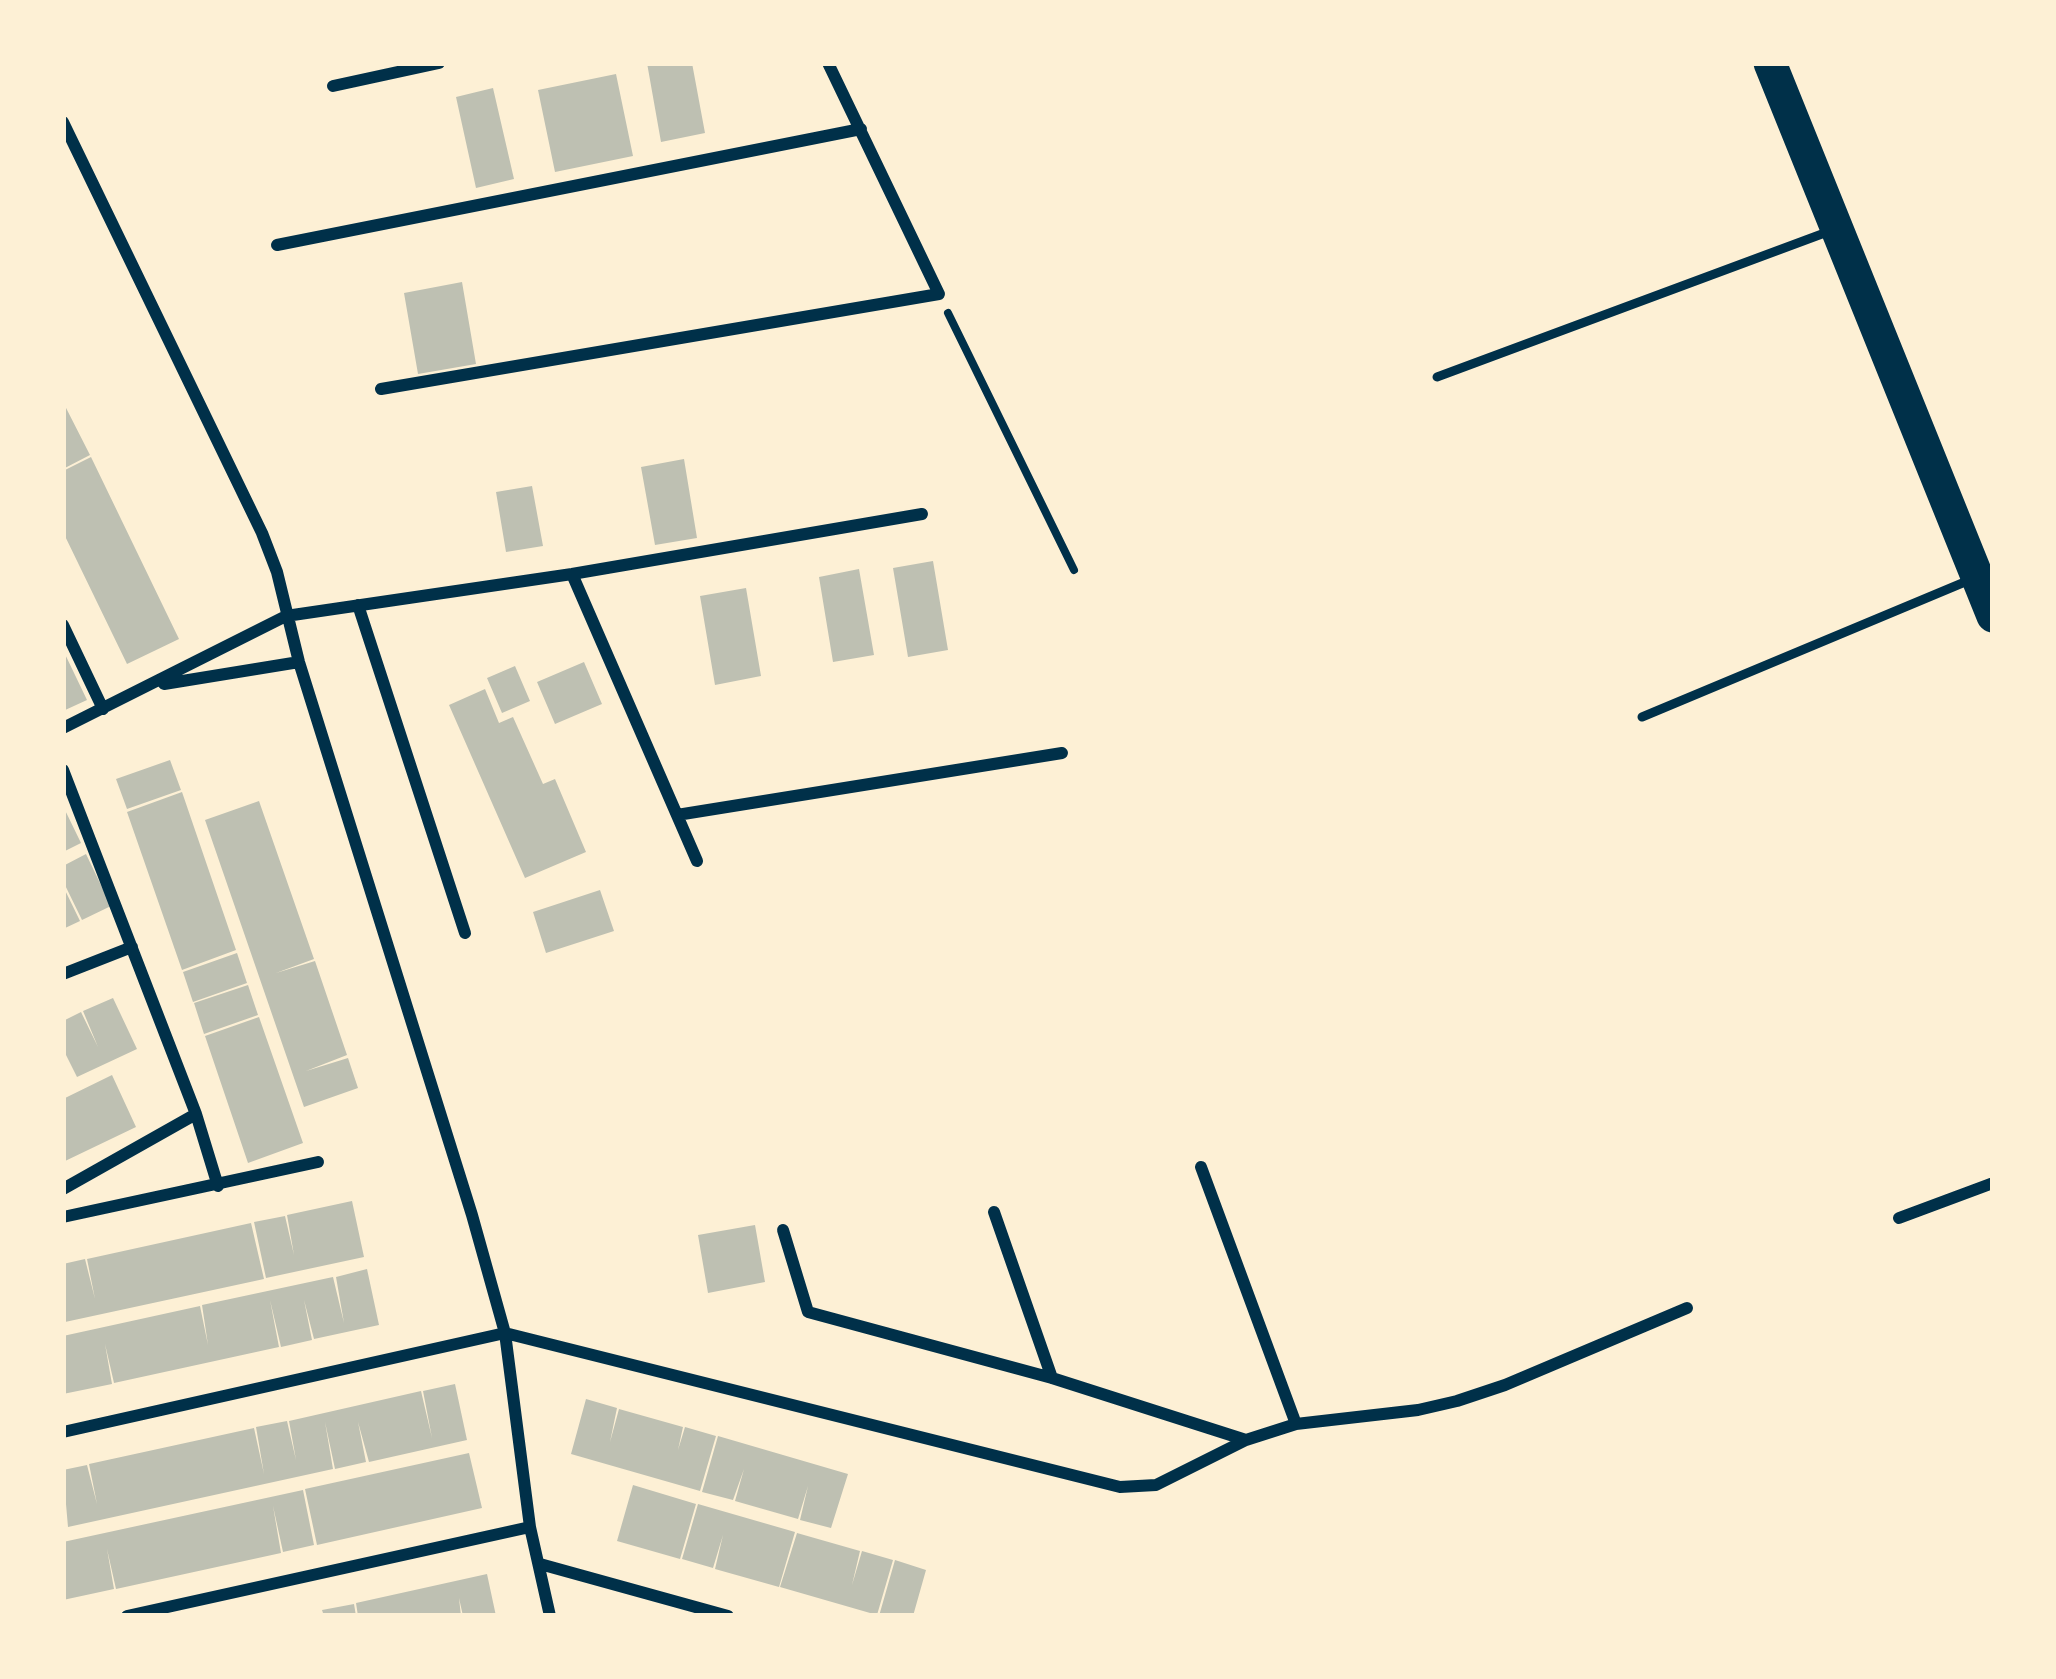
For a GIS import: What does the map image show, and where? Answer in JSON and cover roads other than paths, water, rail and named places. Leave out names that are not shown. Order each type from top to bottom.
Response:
[{"type":"highway","points":[[1770,63],[1993,616]]},
{"type":"street","points":[[333,86],[439,63]]},
{"type":"street","points":[[381,389],[939,294],[828,63]]},
{"type":"street","points":[[63,122],[277,572],[299,662],[505,1333],[530,1527],[550,1616]]},
{"type":"street","points":[[277,245],[861,129]]},
{"type":"street","points":[[63,728],[286,616],[572,574],[922,514]]},
{"type":"street","points":[[572,574],[697,861]]},
{"type":"street","points":[[358,605],[465,934]]},
{"type":"street","points":[[63,625],[103,709]]},
{"type":"street","points":[[152,686],[299,662]]},
{"type":"street","points":[[677,815],[1062,753]]},
{"type":"street","points":[[63,770],[196,1114],[218,1186]]},
{"type":"street","points":[[63,974],[132,947]]},
{"type":"street","points":[[63,1189],[196,1114]]},
{"type":"street","points":[[63,1216],[318,1162]]},
{"type":"street","points":[[1202,1167],[1296,1424]]},
{"type":"street","points":[[1899,1218],[1993,1183]]},
{"type":"street","points":[[994,1212],[1052,1378]]},
{"type":"street","points":[[783,1230],[808,1312],[1052,1378],[1246,1440]]},
{"type":"street","points":[[63,1432],[505,1333],[1120,1487],[1156,1485],[1246,1440],[1296,1424],[1457,1401],[1687,1308]]},
{"type":"street","points":[[128,1616],[530,1527]]},
{"type":"street","points":[[540,1564],[728,1616]]},
{"type":"lane","points":[[1437,377],[1835,229]]},
{"type":"lane","points":[[1642,717],[1977,577]]}]
